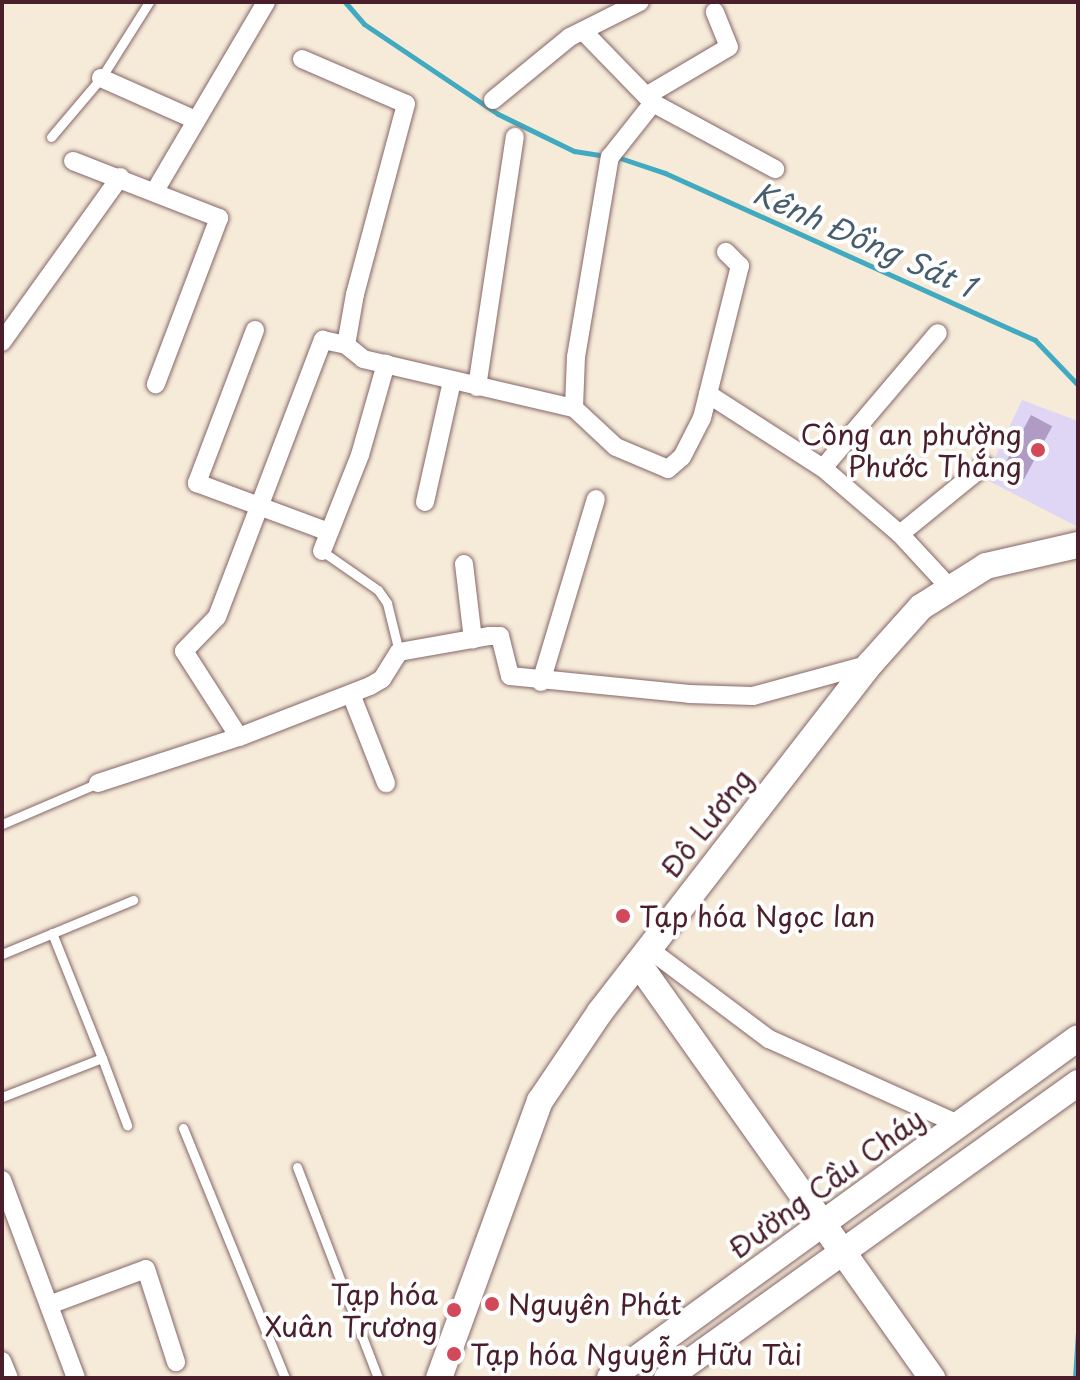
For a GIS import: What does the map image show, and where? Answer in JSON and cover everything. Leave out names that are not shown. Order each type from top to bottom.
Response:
[{"type":"main road","name":"Đô Lương","points":[[439,1378],[540,1101],[557,1070],[644,956],[870,664],[921,607],[986,566],[1024,553],[1078,545]]},
{"type":"main road","points":[[644,956],[823,1225],[932,1378]]},
{"type":"main road","name":"Đường Cầu Cháy","points":[[610,1378],[1078,1038]]},
{"type":"main road","points":[[667,1378],[1078,1083]]},
{"type":"street","points":[[156,189],[193,119],[266,2]]},
{"type":"street","points":[[493,100],[583,31],[640,2]]},
{"type":"street","points":[[574,408],[576,357],[610,157],[649,100],[729,47],[715,12]]},
{"type":"street","points":[[583,31],[649,100],[775,169]]},
{"type":"street","points":[[302,59],[406,104],[346,345]]},
{"type":"street","points":[[101,78],[193,119]]},
{"type":"street","points":[[477,387],[515,137]]},
{"type":"street","points":[[73,161],[156,189],[219,218],[156,384]]},
{"type":"street","points":[[2,342],[120,177]]},
{"type":"street","points":[[239,737],[184,654],[217,617],[320,344],[327,339],[346,345],[363,359],[574,408],[616,447],[663,470],[675,465],[692,441],[708,394],[740,266],[739,259],[726,252]]},
{"type":"street","points":[[255,330],[196,479],[202,488],[329,532]]},
{"type":"street","points":[[823,468],[938,333]]},
{"type":"street","points":[[322,551],[360,455],[386,364]]},
{"type":"street","points":[[425,502],[452,381]]},
{"type":"street","points":[[708,394],[823,468],[900,534],[949,587]]},
{"type":"street","points":[[900,534],[985,465]]},
{"type":"street","points":[[541,682],[596,499]]},
{"type":"street","points":[[464,564],[473,639]]},
{"type":"street","points":[[98,783],[239,737],[351,694],[382,679],[399,652],[473,639],[500,636],[510,676],[541,682],[738,698],[870,664]]},
{"type":"street","points":[[351,694],[386,783]]},
{"type":"street","points":[[644,956],[769,1039],[960,1125]]},
{"type":"street","points":[[2,1180],[76,1378]]},
{"type":"street","points":[[49,1305],[146,1269],[176,1362]]},
{"type":"street","points":[[2,1361],[9,1378]]},
{"type":"lane","points":[[51,137],[101,78],[149,2]]},
{"type":"lane","points":[[322,551],[378,590],[387,603],[399,652]]},
{"type":"lane","points":[[2,824],[98,783]]},
{"type":"lane","points":[[2,954],[133,900]]},
{"type":"lane","points":[[52,933],[127,1125]]},
{"type":"lane","points":[[2,1097],[102,1058]]},
{"type":"lane","points":[[183,1128],[285,1378]]},
{"type":"lane","points":[[297,1167],[378,1378]]},
{"type":"shaded area","name":"Công an phường Phước Thắng","points":[[1022,400],[1078,421],[1078,527],[985,479]]},
{"type":"building","points":[[1031,415],[1052,426],[1024,479],[1003,468]]},
{"type":"waterway","name":"Kênh Đồng Sát 1","points":[[345,2],[364,24],[498,114],[574,151],[606,156]]},
{"type":"waterway","name":"Kênh Đồng Sát 1","points":[[617,157],[665,173],[1035,340],[1078,385]]},
{"type":"waterway","name":"Kênh Đồng Sát 1","points":[[1075,1378],[1078,1331]]},
{"type":"place","name":"Công an phường Phước Thắng","points":[[1038,450]]},
{"type":"place","name":"Tạp hóa Ngọc lan","points":[[623,916]]},
{"type":"place","name":"Nguyên Phát","points":[[492,1304]]},
{"type":"place","name":"Tạp hóa Xuân Trương","points":[[454,1310]]},
{"type":"place","name":"Tạp hóa Nguyễn Hữu Tài","points":[[454,1354]]}]
